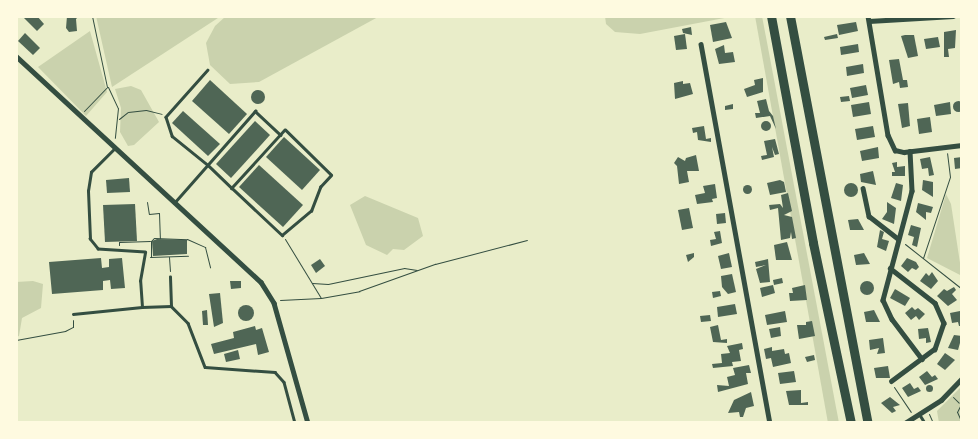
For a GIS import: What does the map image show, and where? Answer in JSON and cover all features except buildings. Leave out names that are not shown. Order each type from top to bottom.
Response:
[{"type":"highway","points":[[771,16],[813,243],[851,423]]},
{"type":"highway","points":[[790,16],[868,423]]},
{"type":"street","points":[[953,16],[868,18],[888,135],[895,150],[910,151],[962,145]]},
{"type":"street","points":[[701,44],[770,423]]},
{"type":"street","points":[[16,56],[261,282],[272,300],[308,423]]},
{"type":"street","points":[[910,151],[912,191],[883,300],[892,319],[922,359]]},
{"type":"street","points":[[863,188],[869,216],[898,239]]},
{"type":"street","points":[[890,268],[935,303],[944,318],[939,343],[922,359],[892,381]]},
{"type":"street","points":[[905,423],[920,415],[950,392],[962,378]]},
{"type":"lane","points":[[208,70],[166,117],[172,136],[208,165],[232,188],[282,235],[311,211],[320,187],[331,175],[285,130],[232,188]]},
{"type":"lane","points":[[174,202],[255,111],[280,135]]},
{"type":"lane","points":[[115,148],[91,172],[88,190],[90,239],[98,249],[145,252],[140,280],[142,307]]},
{"type":"lane","points":[[170,276],[171,306],[188,324],[205,367],[276,372],[284,382],[295,423]]},
{"type":"lane","points":[[73,314],[171,306]]},
{"type":"lane","points":[[920,415],[925,423]]},
{"type":"path","points":[[92,16],[107,87],[118,108],[119,120],[115,148]]},
{"type":"path","points":[[80,115],[107,87]]},
{"type":"path","points":[[119,120],[128,112],[146,110],[166,117]]},
{"type":"path","points":[[923,258],[950,177],[946,147]]},
{"type":"path","points":[[147,202],[150,214],[159,213],[160,238]]},
{"type":"path","points":[[282,235],[321,298]]},
{"type":"path","points":[[119,242],[151,241],[160,238],[187,239],[205,247],[210,267]]},
{"type":"path","points":[[898,239],[962,289]]},
{"type":"path","points":[[272,300],[321,298],[377,285],[418,270],[527,240]]},
{"type":"path","points":[[151,241],[151,257],[188,256]]},
{"type":"path","points":[[169,256],[170,269]]},
{"type":"path","points":[[312,283],[328,284],[404,268],[418,270]]},
{"type":"path","points":[[16,340],[65,331],[74,327],[73,314]]},
{"type":"path","points":[[892,381],[911,411]]},
{"type":"path","points":[[950,392],[961,403],[957,412],[962,423]]},
{"type":"path","points":[[927,410],[933,423]]},
{"type":"green space","points":[[96,16],[221,16],[112,87]]},
{"type":"green space","points":[[226,16],[378,17],[259,82],[230,84],[210,65],[206,43],[215,26]]},
{"type":"green space","points":[[605,16],[735,16],[640,34],[615,32],[606,24]]},
{"type":"green space","points":[[755,16],[762,16],[839,423],[828,423]]},
{"type":"green space","points":[[90,31],[107,92],[86,116],[38,67]]},
{"type":"green space","points":[[131,86],[141,90],[159,122],[134,145],[128,146],[120,132],[121,108],[115,89]]},
{"type":"green space","points":[[946,194],[951,204],[962,276],[927,258]]},
{"type":"green space","points":[[365,196],[418,218],[423,236],[404,250],[393,249],[387,255],[366,245],[350,205]]},
{"type":"green space","points":[[33,281],[43,284],[41,308],[22,318],[19,336],[16,337],[16,282]]},
{"type":"green space","points":[[962,386],[962,423],[939,423],[937,411]]}]
